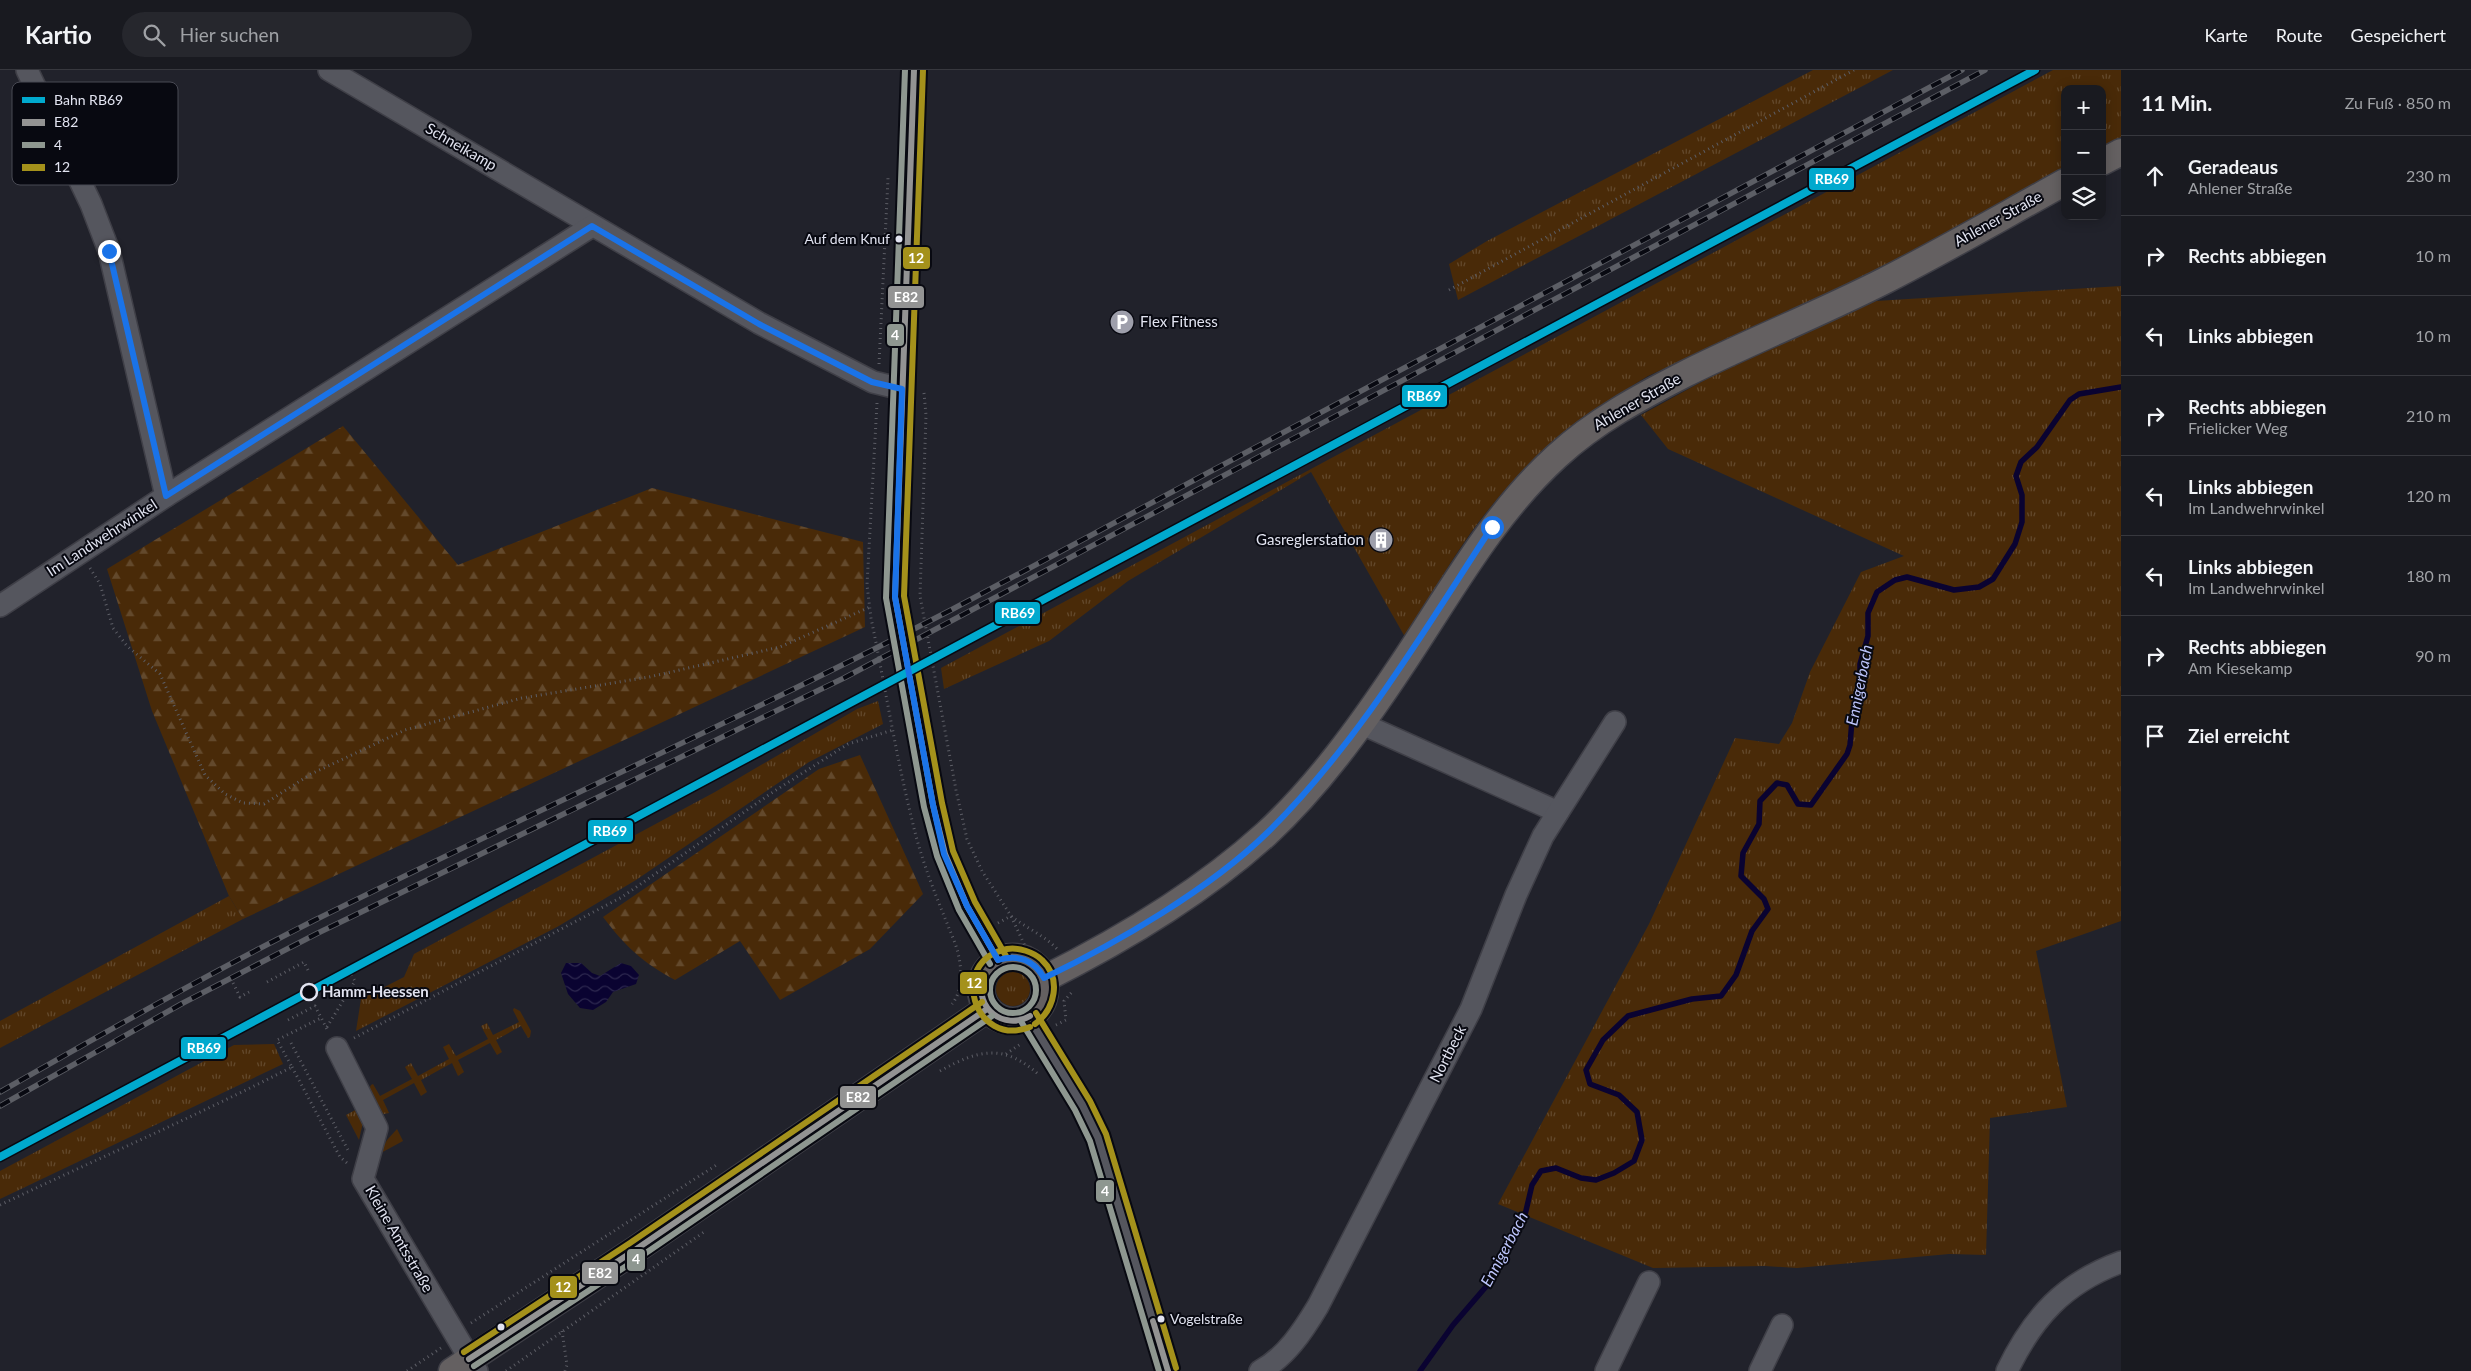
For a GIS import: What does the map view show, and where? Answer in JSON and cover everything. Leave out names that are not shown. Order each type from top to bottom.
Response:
[{"type":"main road","points":[[2106,160],[2121,152]]},
{"type":"main road","name":"Ahlener Straße","points":[[1038,971],[1185,898],[1223,870],[1267,833],[1300,798],[1360,723],[1398,670],[1492,527],[1526,485],[1559,453],[1601,421],[1650,392],[1724,355],[1884,281],[2061,184]]},
{"type":"main road","points":[[1016,957],[1038,971],[1046,987],[1042,1005],[1028,1018],[1011,1022],[994,1015],[987,1009],[983,1000],[982,982],[985,973],[998,960],[1016,957]]},
{"type":"main road","points":[[464,1360],[635,1250],[987,1009]]},
{"type":"street","points":[[27,70],[33,82]]},
{"type":"street","name":"Schneikamp","points":[[329,70],[511,175],[592,226]]},
{"type":"street","points":[[914,70],[895,597],[933,805],[944,854],[967,906],[998,960]]},
{"type":"street","points":[[82,185],[109,251],[166,496]]},
{"type":"street","points":[[592,226],[759,324],[878,383],[902,389]]},
{"type":"street","name":"Im Landwehrwinkel","points":[[0,606],[166,496],[592,226]]},
{"type":"street","name":"Nortbeck","points":[[1260,1371],[1281,1356],[1302,1332],[1318,1306],[1471,1009],[1516,895],[1543,836],[1615,722]]},
{"type":"street","points":[[1360,723],[1558,812]]},
{"type":"street","points":[[1028,1018],[1083,1106],[1098,1138],[1168,1371]]},
{"type":"street","name":"Kleine Amtsstraße","points":[[337,1048],[378,1128],[363,1179],[464,1360]]},
{"type":"street","points":[[2007,1371],[2019,1345],[2036,1319],[2065,1291],[2098,1270],[2121,1262]]},
{"type":"street","points":[[1606,1371],[1649,1282]]},
{"type":"street","points":[[1760,1371],[1782,1325]]},
{"type":"path","points":[[1449,290],[1854,70]]},
{"type":"path","points":[[878,383],[888,170]]},
{"type":"path","points":[[924,387],[926,415],[920,596],[967,839],[982,871],[1011,916],[1038,971]]},
{"type":"path","points":[[81,552],[100,584],[113,628],[127,646],[160,674],[205,775],[225,794],[243,803],[264,804],[311,774],[405,730],[522,698],[649,677],[780,647],[870,607]]},
{"type":"path","points":[[288,1020],[315,1006],[337,1048],[622,897],[765,798],[848,744],[893,730]]},
{"type":"path","points":[[950,1006],[954,1001],[960,984],[960,968],[956,946]]},
{"type":"path","points":[[267,982],[304,962],[309,972]]},
{"type":"path","points":[[326,1028],[356,982],[351,974]]},
{"type":"path","points":[[233,983],[240,997],[249,992]]},
{"type":"path","points":[[321,1018],[277,1040],[340,1157],[363,1179]]},
{"type":"path","points":[[291,1043],[363,1179]]},
{"type":"path","points":[[936,1073],[982,1052],[1006,1054]]},
{"type":"path","points":[[0,1205],[158,1130],[230,1099],[292,1067]]},
{"type":"path","points":[[407,1371],[464,1360],[471,1323],[723,1160]]},
{"type":"path","points":[[506,1371],[512,1369],[707,1230]]},
{"type":"path","points":[[562,1332],[567,1365],[566,1371]]},
{"type":"green space","points":[[1813,70],[1893,70],[1458,300],[1449,264],[1487,241]]},
{"type":"green space","points":[[2053,70],[2121,70],[2121,137],[2106,145],[2106,85],[2061,85],[2061,170],[1882,269],[1648,376],[1579,422],[1537,458],[1498,497],[1461,547],[1405,637],[1311,472],[1128,581],[1049,641],[944,689],[941,668]]},
{"type":"green space","points":[[2121,286],[2121,921],[2036,951],[2067,1107],[1990,1118],[1986,1255],[1949,1254],[1797,1268],[1765,1266],[1653,1268],[1498,1204],[1649,924],[1735,738],[1779,744],[1792,723],[1810,672],[1861,572],[1904,556],[1668,449],[1641,415],[1725,369],[1876,301]]},
{"type":"green space","points":[[343,426],[458,565],[652,488],[863,542],[865,627],[243,919],[229,896],[152,711],[107,569]]},
{"type":"green space","points":[[878,701],[883,724],[809,762],[636,880],[557,927],[356,1031],[361,999],[404,977],[414,954],[715,792],[857,709]]},
{"type":"green space","points":[[860,755],[923,894],[870,949],[780,1000],[740,941],[675,980],[653,967],[635,953],[603,917],[819,769]]},
{"type":"green space","points":[[229,896],[243,919],[0,1048],[0,1021]]},
{"type":"green space","points":[[1013,972],[1025,977],[1030,989],[1025,1001],[1013,1006],[1001,1001],[996,989],[1001,977]]},
{"type":"green space","points":[[514,1008],[520,1011],[531,1031],[530,1037],[528,1038],[521,1026],[496,1040],[502,1052],[497,1055],[490,1043],[458,1060],[464,1072],[458,1076],[452,1063],[421,1080],[427,1092],[421,1096],[414,1083],[383,1100],[389,1113],[381,1113],[369,1089],[371,1085],[373,1084],[380,1096],[412,1079],[405,1067],[411,1063],[418,1076],[449,1059],[443,1047],[449,1044],[456,1056],[488,1039],[481,1026],[487,1023],[493,1035],[519,1022],[513,1010]]},
{"type":"green space","points":[[274,1044],[283,1064],[0,1199],[0,1171],[234,1045]]},
{"type":"green space","points":[[359,1108],[363,1122],[359,1140],[346,1115]]},
{"type":"green space","points":[[397,1129],[403,1141],[379,1154],[387,1140]]},
{"type":"water","points":[[566,963],[581,963],[592,973],[600,976],[621,963],[631,966],[639,975],[636,984],[613,992],[606,1002],[593,1010],[580,1008],[568,994],[561,973]]},
{"type":"waterway","name":"Ennigerbach","points":[[1420,1371],[1453,1325],[1490,1282],[1525,1215],[1532,1185],[1541,1171],[1556,1168],[1581,1178],[1596,1180],[1614,1173],[1634,1161],[1642,1140],[1637,1112],[1619,1095],[1590,1084],[1586,1070],[1603,1040],[1628,1016],[1692,999],[1721,996],[1736,975],[1752,931],[1768,909],[1764,899],[1741,876],[1743,853],[1759,824],[1760,801],[1777,783],[1787,785],[1798,804],[1811,805],[1847,754],[1850,745],[1852,720],[1860,696],[1860,664],[1868,636],[1868,613],[1877,592],[1895,580],[1907,577],[1954,590],[1979,587],[1993,579],[2015,544],[2022,522],[2022,495],[2016,476],[2021,462],[2037,447],[2070,400],[2079,394],[2121,387]]},
{"type":"railway","points":[[0,1092],[275,940],[474,842],[714,728],[951,610],[1962,70]]},
{"type":"railway","points":[[0,1106],[183,1003],[318,933],[844,678],[1985,70]]},
{"type":"rail line","name":"RB69","points":[[0,1157],[2035,70]]},
{"type":"transit line","name":"4","points":[[905,70],[886,598],[924,807],[937,856],[959,910],[990,964]]},
{"type":"transit line","name":"E82","points":[[914,70],[895,597],[933,805],[945,854],[967,906],[998,960]]},
{"type":"transit line","name":"12","points":[[923,70],[904,596],[942,803],[953,851],[975,902],[1006,956]]},
{"type":"transit line","name":"12","points":[[1030,1027],[1010,1030],[994,1026],[982,1015],[975,1001],[973,985],[977,969],[988,957],[1007,949],[1021,949],[1039,957],[1048,968],[1052,976],[1054,994],[1042,1018],[1035,1024]]},
{"type":"transit line","name":"4","points":[[1013,967],[1026,971],[1032,977],[1036,990],[1032,1003],[1026,1009],[1013,1013],[1000,1009],[994,1003],[990,990],[994,977],[1000,971],[1013,967]]},
{"type":"transit line","name":"E82","points":[[983,979],[981,990],[983,999],[993,1014],[1001,1019],[1010,1021],[1030,1016]]},
{"type":"transit line","name":"12","points":[[464,1352],[630,1243],[982,1002]]},
{"type":"transit line","name":"E82","points":[[469,1359],[635,1250],[987,1009]]},
{"type":"transit line","name":"12","points":[[1036,1013],[1090,1101],[1106,1134],[1176,1368]]},
{"type":"transit line","name":"4","points":[[474,1366],[640,1257],[992,1016]]},
{"type":"transit line","name":"4","points":[[1022,1023],[1075,1110],[1090,1141],[1159,1371]]},
{"type":"transit line","name":"E82","points":[[1153,1321],[1168,1371]]},
{"type":"place","name":"Auf dem Knuf","points":[[899,239]]},
{"type":"place","name":"Flex Fitness","points":[[1122,322]]},
{"type":"place","name":"Gasreglerstation","points":[[1381,540]]},
{"type":"place","name":"Hamm-Heessen","points":[[309,992]]},
{"type":"place","name":"Vogelstraße","points":[[1161,1319]]},
{"type":"route","points":[[109,251],[166,496],[592,226],[759,324],[872,382],[902,389],[895,597],[933,805],[944,854],[967,906],[998,960],[1016,957],[1025,960],[1040,970],[1044,978],[1067,967],[1185,898],[1223,870],[1267,833],[1306,792],[1351,736],[1398,670],[1492,527]]}]
